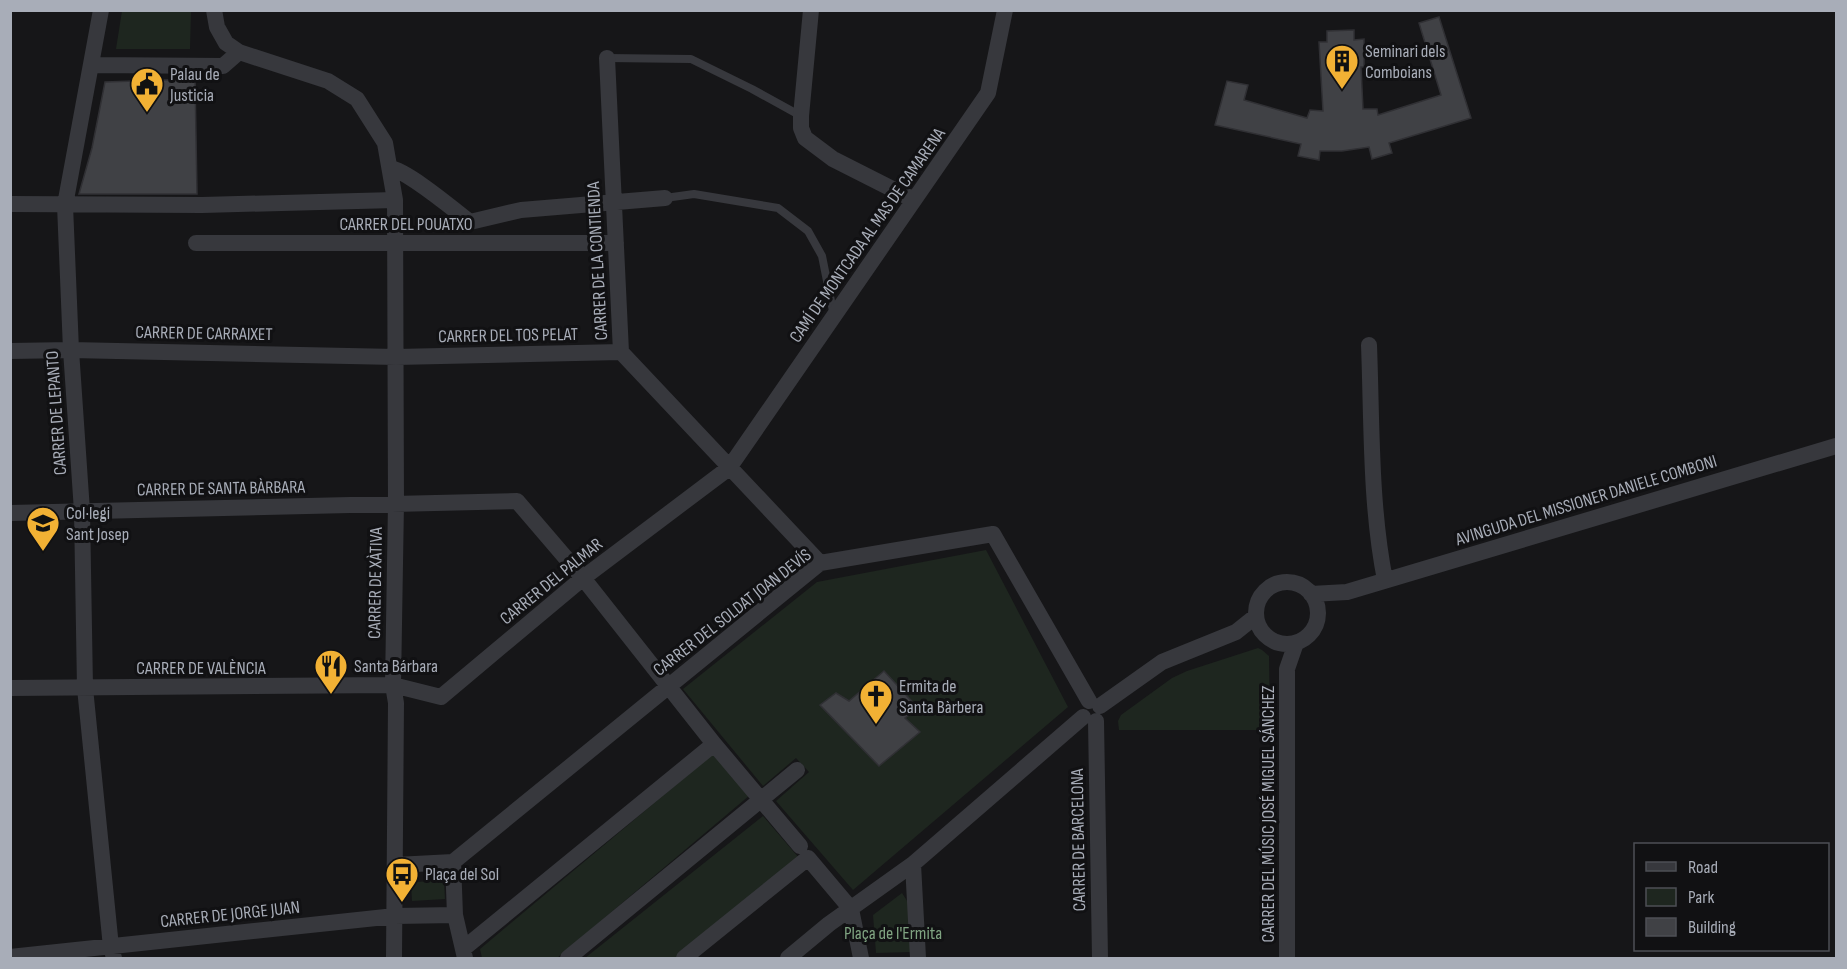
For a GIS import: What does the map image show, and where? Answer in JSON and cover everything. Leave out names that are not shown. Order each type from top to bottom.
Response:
[{"type":"street","name":"CARRER DE LEPANTO","points":[[101,10],[65,205],[71,350],[82,511],[85,688],[112,953]]},
{"type":"street","points":[[92,65],[223,66],[239,52],[226,44],[217,27],[214,10]]},
{"type":"street","points":[[811,10],[801,116],[801,128],[805,138],[833,159],[914,200]]},
{"type":"street","name":"CAMÍ DE MONTCADA AL MAS DE CAMARENA","points":[[729,468],[988,93],[1005,10]]},
{"type":"street","name":"CARRER DE XÀTIVA","points":[[239,52],[328,81],[357,99],[386,143],[395,200],[396,503],[393,686],[396,703],[396,866],[394,958]]},
{"type":"street","name":"CARRER DE LA CONTIENDA","points":[[607,58],[621,352],[820,563]]},
{"type":"street","points":[[390,168],[409,177],[470,222],[521,210],[665,198]]},
{"type":"street","name":"CARRER DEL POUATXO","points":[[10,204],[202,205],[395,200]]},
{"type":"street","name":"CARRER DEL POUATXO","points":[[196,243],[616,243]]},
{"type":"street","points":[[1369,345],[1379,548],[1385,580]]},
{"type":"street","name":"CARRER DE CARRAIXET","points":[[10,351],[71,350],[396,357]]},
{"type":"street","name":"CARRER DEL TOS PELAT","points":[[396,357],[621,352]]},
{"type":"street","name":"AVINGUDA DEL MISSIONER DANIELE COMBONI","points":[[1311,594],[1347,592],[1836,446]]},
{"type":"street","name":"CARRER DEL PALMAR","points":[[393,686],[441,697],[583,578],[729,468]]},
{"type":"street","name":"CARRER DE SANTA BÀRBARA","points":[[10,513],[517,501],[583,578]]},
{"type":"street","name":"CARRER DEL SOLDAT JOAN DEVÍS","points":[[453,862],[820,563],[993,534],[1092,711]]},
{"type":"street","points":[[583,578],[714,744],[800,846]]},
{"type":"street","points":[[1285,582],[1304,587],[1311,594],[1316,602],[1317,622],[1305,639],[1286,645],[1277,643],[1263,633],[1256,616],[1260,597],[1267,590],[1275,584],[1285,582]]},
{"type":"street","name":"AVINGUDA DEL MISSIONER DANIELE COMBONI","points":[[1317,622],[1327,607],[1347,592]]},
{"type":"street","points":[[788,958],[829,924],[913,864],[1092,711],[1162,662],[1236,632],[1256,616]]},
{"type":"street","points":[[1236,632],[1263,633]]},
{"type":"street","name":"CARRER DEL MÚSIC JOSÉ MIGUEL SÁNCHEZ","points":[[1277,643],[1287,669]]},
{"type":"street","name":"CARRER DEL MÚSIC JOSÉ MIGUEL SÁNCHEZ","points":[[1287,958],[1287,669],[1296,643]]},
{"type":"street","name":"CARRER DE VALÈNCIA","points":[[10,688],[393,686]]},
{"type":"street","name":"CARRER DE BARCELONA","points":[[1092,711],[1100,958]]},
{"type":"street","points":[[396,866],[453,862],[454,915],[464,954],[714,744]]},
{"type":"street","points":[[568,958],[797,770]]},
{"type":"street","points":[[684,958],[808,858],[851,909],[861,958]]},
{"type":"street","points":[[913,864],[918,958]]},
{"type":"street","name":"CARRER DE JORGE JUAN","points":[[10,957],[112,953],[395,916],[454,915]]},
{"type":"lane","points":[[607,58],[691,59],[752,88],[801,116]]},
{"type":"lane","points":[[665,198],[694,194],[778,208],[808,231],[822,256],[834,316]]},
{"type":"green space","points":[[122,11],[191,11],[190,49],[116,49]]},
{"type":"green space","points":[[986,550],[1068,707],[853,890],[776,801],[809,772],[796,758],[763,786],[683,689],[817,582]]},
{"type":"green space","points":[[1258,648],[1269,656],[1270,730],[1119,730],[1118,721],[1121,715],[1172,678]]},
{"type":"green space","points":[[714,753],[750,795],[557,958],[482,958],[480,949]]},
{"type":"green space","points":[[763,816],[799,858],[676,958],[585,958]]},
{"type":"green space","points":[[444,881],[445,899],[412,901],[411,882]]},
{"type":"green space","name":"Plaça de l'Ermita","points":[[902,893],[909,904],[912,952],[876,953],[873,915]]},
{"type":"building","name":"Seminari dels Comboians","points":[[1439,17],[1471,118],[1389,143],[1392,153],[1372,159],[1369,147],[1320,151],[1319,160],[1298,156],[1301,144],[1215,125],[1227,81],[1248,85],[1244,100],[1307,118],[1310,110],[1323,111],[1319,42],[1327,42],[1327,31],[1354,30],[1354,40],[1364,39],[1364,67],[1361,67],[1363,109],[1377,109],[1378,115],[1441,95],[1419,23]]},
{"type":"building","points":[[195,79],[197,194],[79,194],[92,148],[105,82]]},
{"type":"building","name":"Ermita de Santa Bàrbera","points":[[884,671],[918,708],[905,718],[920,732],[879,766],[820,705],[836,693],[849,701]]},
{"type":"place","name":"Seminari dels Comboians","points":[[1342,90]]},
{"type":"place","name":"Palau de Justicia","points":[[147,113]]},
{"type":"place","name":"Col·legi Sant Josep","points":[[43,552]]},
{"type":"place","name":"Santa Bárbara","points":[[331,695]]},
{"type":"place","name":"Ermita de Santa Bàrbera","points":[[876,725]]},
{"type":"place","name":"Plaça del Sol","points":[[402,903]]}]
